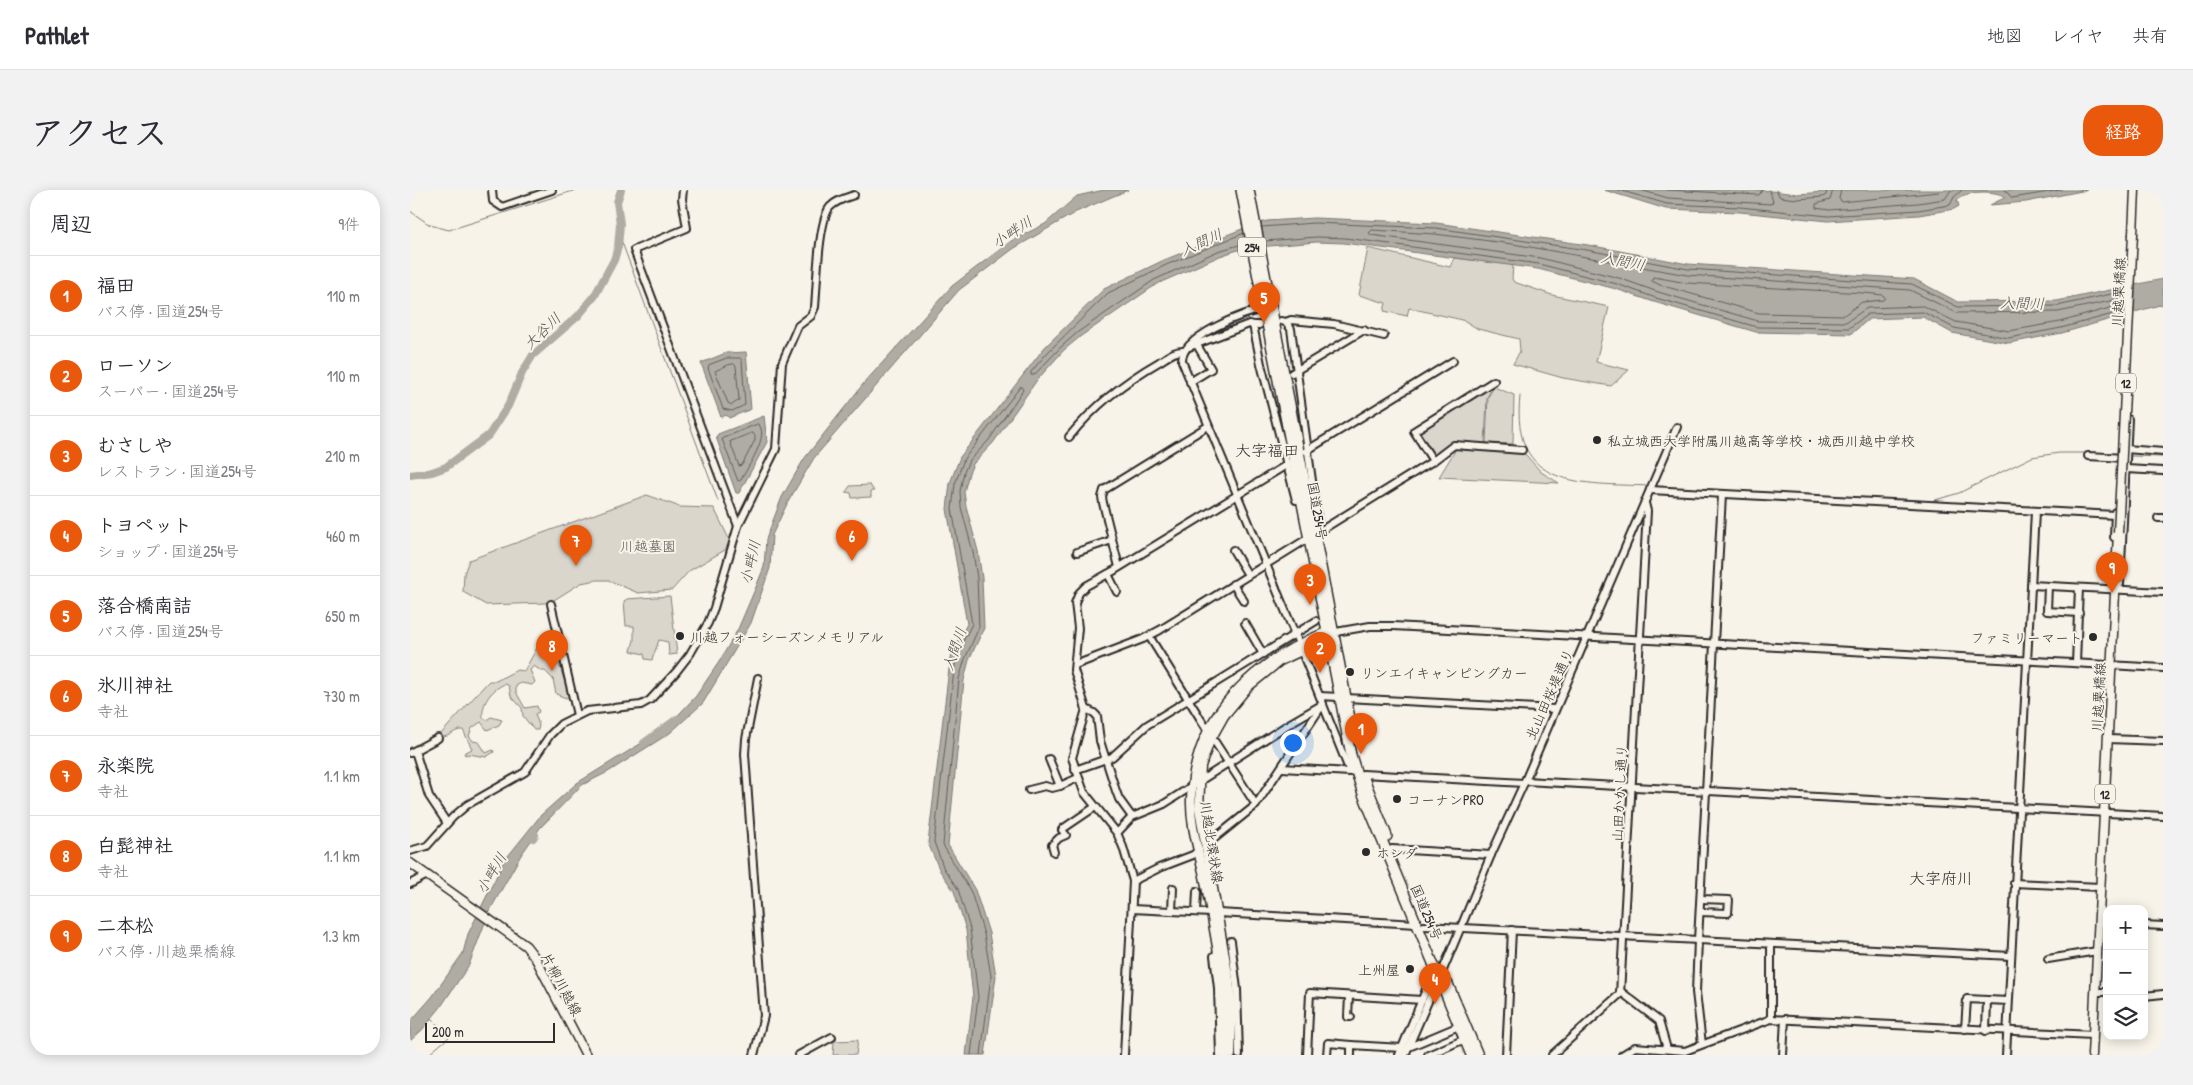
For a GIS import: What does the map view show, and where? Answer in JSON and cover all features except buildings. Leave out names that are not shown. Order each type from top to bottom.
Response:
[{"type":"highway","name":"国道254号","points":[[1241,190],[1314,534],[1329,635],[1343,697],[1362,774],[1420,925]]},
{"type":"highway","name":"国道254号","points":[[1249,190],[1266,305],[1302,499],[1314,534]]},
{"type":"highway","name":"国道254号","points":[[1343,697],[1351,755],[1363,794],[1420,925],[1471,1055]]},
{"type":"highway","name":"国道254号","points":[[1439,972],[1478,1055]]},
{"type":"main road","name":"川越栗橋線","points":[[2092,1055],[2097,951],[2103,923],[2100,887],[2136,190]]},
{"type":"main road","name":"川越北環状線","points":[[1231,1055],[1231,1000],[1225,954],[1214,913],[1202,848],[1192,810],[1192,784],[1197,757],[1208,731],[1222,708],[1257,670],[1278,655],[1329,635]]},
{"type":"main road","name":"川越北環状線","points":[[1202,848],[1199,808],[1202,766],[1210,740],[1224,716],[1248,687],[1269,668],[1300,647]]},
{"type":"main road","name":"片柳川越線","points":[[410,863],[522,941],[536,959],[586,1055]]},
{"type":"main road","name":"川越北環状線","points":[[1225,954],[1225,1055]]},
{"type":"street","points":[[492,190],[494,201],[502,207],[552,190]]},
{"type":"street","points":[[683,190],[682,198],[687,228],[634,250],[738,526]]},
{"type":"street","points":[[840,190],[840,199]]},
{"type":"street","points":[[410,851],[427,846],[447,823],[467,805],[525,772],[556,728],[577,714],[594,710],[641,705],[650,700],[676,672],[693,649],[708,623],[738,526],[776,449],[782,363],[791,338],[798,326],[811,316],[815,307],[823,223],[830,208],[840,199],[854,195]]},
{"type":"street","points":[[1266,305],[1224,323],[1200,336],[1186,349],[1182,361],[1350,772],[1282,768]]},
{"type":"street","points":[[1314,534],[1306,451],[1290,330],[1284,321],[1325,322],[1384,336]]},
{"type":"street","points":[[1069,437],[1098,405],[1127,380],[1175,352],[1234,329],[1249,324],[1256,325],[1296,500],[1302,499]]},
{"type":"street","points":[[1295,372],[1364,330]]},
{"type":"street","points":[[1190,382],[1211,369],[1197,345]]},
{"type":"street","points":[[1306,451],[1453,361]]},
{"type":"street","points":[[1432,461],[1414,432],[1494,381]]},
{"type":"street","points":[[2115,589],[2120,584],[2128,419]]},
{"type":"street","points":[[1119,567],[1102,497],[1104,490],[1208,426]]},
{"type":"street","name":"北山田桜堤通り","points":[[1439,972],[1461,927],[1490,855],[1588,636],[1677,427]]},
{"type":"street","points":[[1075,665],[1149,636],[1266,565],[1432,461],[1454,445],[1522,450]]},
{"type":"street","points":[[2126,449],[2163,452]]},
{"type":"street","points":[[2088,456],[2126,458]]},
{"type":"street","points":[[1124,1055],[1133,881],[1117,833],[1095,807],[1078,778],[1072,758],[1086,709],[1075,677],[1078,628],[1074,603],[1079,593],[1086,586],[1288,464]]},
{"type":"street","points":[[2126,469],[2163,471]]},
{"type":"street","points":[[2115,589],[2112,582],[2117,489],[2125,479]]},
{"type":"street","points":[[1650,490],[2115,515]]},
{"type":"street","points":[[1702,1044],[1696,992],[1705,791],[1722,495]]},
{"type":"street","name":"山田かかし通り","points":[[1620,991],[1647,511],[1645,503]]},
{"type":"street","points":[[2006,1055],[2026,660],[2036,512]]},
{"type":"street","points":[[1077,552],[1112,540]]},
{"type":"street","points":[[1233,550],[1248,575]]},
{"type":"street","points":[[1108,574],[1117,592]]},
{"type":"street","points":[[1233,584],[1244,601]]},
{"type":"street","points":[[2031,585],[2163,592]]},
{"type":"street","points":[[2048,586],[2047,611],[2078,613]]},
{"type":"street","points":[[2076,663],[2080,588]]},
{"type":"street","points":[[551,604],[577,714]]},
{"type":"street","points":[[1075,770],[1106,761],[1147,725],[1316,621]]},
{"type":"street","points":[[1245,624],[1263,654]]},
{"type":"street","points":[[1329,635],[1345,629],[1393,626],[2163,668]]},
{"type":"street","points":[[1149,636],[1208,731]]},
{"type":"street","points":[[755,1055],[764,1016],[745,754],[746,739],[758,678]]},
{"type":"street","points":[[1320,696],[1556,709]]},
{"type":"street","points":[[1117,833],[1132,816],[1164,804],[1192,784],[1323,704]]},
{"type":"street","points":[[1133,881],[1158,868],[1193,855],[1256,806],[1323,704]]},
{"type":"street","points":[[1086,709],[1094,712],[1096,716],[1100,741],[1119,799],[1132,816]]},
{"type":"street","points":[[1334,733],[1343,741],[1351,755]]},
{"type":"street","points":[[438,738],[412,752],[429,796],[447,823]]},
{"type":"street","points":[[2108,739],[2163,741]]},
{"type":"street","points":[[1210,740],[1215,742],[1229,762],[1256,806]]},
{"type":"street","points":[[1050,759],[1060,786]]},
{"type":"street","points":[[1362,774],[2163,816]]},
{"type":"street","points":[[1028,790],[1045,786],[1052,788],[1078,778]]},
{"type":"street","points":[[1054,852],[1052,845],[1059,838],[1066,835],[1062,830],[1095,807]]},
{"type":"street","points":[[1392,849],[1490,855]]},
{"type":"street","points":[[410,884],[427,875]]},
{"type":"street","points":[[2014,883],[2100,887]]},
{"type":"street","points":[[1172,911],[1173,888]]},
{"type":"street","points":[[1196,912],[1197,891]]},
{"type":"street","points":[[1700,912],[1728,913],[1729,900],[1701,900]]},
{"type":"street","points":[[1132,909],[2011,956]]},
{"type":"street","points":[[2148,925],[2163,926]]},
{"type":"street","points":[[1506,1055],[1512,930]]},
{"type":"street","points":[[1232,941],[1225,954],[1237,989],[1239,1055]]},
{"type":"street","points":[[1771,1019],[1772,944]]},
{"type":"street","points":[[2048,959],[2097,951]]},
{"type":"street","points":[[1220,1055],[1218,988],[1214,956],[1225,954]]},
{"type":"street","points":[[1405,1055],[1405,1048],[1422,1000],[1439,972]]},
{"type":"street","points":[[1399,1055],[1405,1048],[1439,972]]},
{"type":"street","points":[[1552,1055],[1620,994],[1620,991],[1656,1017],[1667,1049]]},
{"type":"street","points":[[2095,992],[2103,992]]},
{"type":"street","points":[[1307,1055],[1310,993],[1422,1000]]},
{"type":"street","points":[[2148,996],[2163,994]]},
{"type":"street","points":[[1349,996],[1348,1017],[1351,1017]]},
{"type":"street","points":[[1965,1029],[1966,1000],[2008,1001]]},
{"type":"street","points":[[1986,1031],[1987,1000]]},
{"type":"street","points":[[1623,1055],[1635,1047],[1689,1052],[1702,1044],[1771,1019],[2093,1036]]},
{"type":"street","points":[[1783,1055],[1785,1019]]},
{"type":"street","points":[[1327,1055],[1328,1043],[1405,1048],[1459,1026]]},
{"type":"street","points":[[799,1055],[832,1037]]},
{"type":"street","points":[[1428,1055],[1464,1040]]},
{"type":"street","points":[[1351,1045],[1351,1055]]},
{"type":"green space","points":[[1368,248],[1450,267],[1454,258],[1513,265],[1512,279],[1514,282],[1552,295],[1609,307],[1596,362],[1629,370],[1611,386],[1563,378],[1513,364],[1520,351],[1519,339],[1478,329],[1465,321],[1409,308],[1407,316],[1384,311],[1386,303],[1359,295]]},
{"type":"green space","points":[[1491,385],[1493,387],[1487,397],[1485,444],[1453,442],[1451,446],[1432,457],[1417,431]]},
{"type":"green space","points":[[1494,387],[1514,395],[1513,444],[1486,443],[1488,397]]},
{"type":"green space","points":[[1456,449],[1519,452],[1526,455],[1541,472],[1559,483],[1439,477]]},
{"type":"green space","points":[[870,485],[874,491],[871,491],[871,497],[852,498],[851,493],[846,492],[850,486]]},
{"type":"green space","name":"川越墓園","points":[[647,495],[680,507],[714,508],[730,541],[725,550],[689,571],[672,590],[638,593],[608,580],[597,580],[581,583],[554,600],[545,603],[486,605],[463,592],[464,574],[469,560]]},
{"type":"green space","points":[[670,596],[677,654],[669,655],[668,642],[659,640],[652,660],[645,659],[644,654],[631,651],[634,640],[634,626],[626,626],[624,601],[627,599]]},
{"type":"green space","points":[[556,637],[560,647],[552,648],[551,651],[557,659],[570,696],[566,698],[556,694],[553,679],[545,671],[541,671],[534,666],[530,670],[535,682],[532,685],[521,683],[516,686],[516,692],[525,708],[537,706],[539,712],[535,714],[539,725],[538,730],[534,730],[523,716],[522,708],[511,696],[509,686],[505,684],[488,697],[483,712],[483,718],[487,720],[491,717],[502,720],[499,725],[487,730],[481,722],[472,728],[469,736],[473,741],[479,742],[486,753],[493,750],[494,752],[486,757],[465,755],[464,753],[472,749],[463,730],[440,737],[489,681],[496,681],[517,670],[524,671],[537,648]]},
{"type":"green space","points":[[858,1040],[856,1055],[833,1055],[834,1041]]},
{"type":"water","points":[[1104,190],[1128,190],[1076,212],[1013,249],[959,290],[814,458],[788,502],[772,535],[770,568],[751,623],[703,703],[670,733],[608,772],[582,785],[540,828],[521,855],[489,912],[469,965],[440,1008],[410,1041],[410,1022],[432,997],[463,953],[468,934],[504,861],[541,815],[577,783],[666,728],[696,696],[738,629],[764,567],[766,539],[782,497],[804,459],[864,383],[952,286],[1011,241],[1045,224],[1077,196]]},
{"type":"water","points":[[1604,190],[1762,190],[1797,194],[1852,190],[2087,190],[2026,202],[1990,205],[2006,197],[1995,193],[1981,192],[1967,194],[1957,200],[1959,206],[1954,209],[1919,215],[1828,221],[1740,212],[1666,209]]},
{"type":"water","name":"入間川","points":[[1314,218],[1436,223],[1588,245],[1688,264],[1914,279],[1958,302],[2057,301],[2163,279],[2163,304],[2062,333],[2009,343],[1952,333],[1923,317],[1869,319],[1851,334],[1756,332],[1616,289],[1538,269],[1344,243],[1317,242],[1241,249],[1220,256],[1157,284],[1081,336],[1064,350],[1037,380],[993,443],[973,464],[964,492],[978,551],[982,578],[984,628],[969,660],[964,680],[948,845],[975,890],[989,933],[996,976],[985,1055],[966,1055],[973,997],[966,930],[954,891],[940,871],[928,843],[949,669],[953,649],[967,624],[947,509],[950,483],[960,457],[1044,348],[1104,289],[1164,260],[1252,225],[1267,221]]},
{"type":"water","points":[[746,352],[751,409],[729,418],[727,415],[721,417],[701,363],[726,353]]},
{"type":"water","points":[[764,416],[767,442],[739,493],[736,493],[716,437],[718,434]]},
{"type":"waterway","points":[[410,211],[430,225],[449,230],[576,190]]},
{"type":"waterway","name":"大谷川","points":[[410,475],[432,472],[446,467],[489,435],[508,406],[522,373],[533,355],[578,316],[594,297],[614,260],[618,247],[620,224],[617,202],[621,190]]},
{"type":"waterway","points":[[620,237],[718,501]]},
{"type":"waterway","points":[[1520,396],[1520,427],[1527,449],[1539,465],[1556,475],[1576,481],[1649,486]]},
{"type":"waterway","points":[[1655,487],[1932,501],[1959,493],[2032,457],[2059,453],[2086,453]]},
{"type":"waterway","points":[[2130,456],[2163,457]]},
{"type":"waterway","points":[[1584,634],[1616,560]]},
{"type":"waterway","points":[[1578,648],[1582,638]]},
{"type":"waterway","points":[[1522,779],[1551,712]]},
{"type":"waterway","name":"小畔川","points":[[644,743],[677,719]]},
{"type":"waterway","points":[[1515,795],[1519,785]]},
{"type":"waterway","points":[[1443,958],[1456,930]]},
{"type":"waterway","points":[[428,1055],[449,1037],[431,1018]]},
{"type":"tunnel","points":[[1272,386],[1292,373]]},
{"type":"place","name":"落合橋南詰","points":[[1264,323]]},
{"type":"place","name":"私立城西大学附属川越高等学校・城西川越中学校","points":[[1597,440]]},
{"type":"place","name":"氷川神社","points":[[852,561]]},
{"type":"place","name":"永楽院","points":[[576,566]]},
{"type":"place","name":"二本松","points":[[2112,593]]},
{"type":"place","name":"むさしや","points":[[1310,605]]},
{"type":"place","name":"川越フォーシーズンメモリアル","points":[[680,636]]},
{"type":"place","name":"ファミリーマート","points":[[2093,637]]},
{"type":"place","name":"白髭神社","points":[[552,671]]},
{"type":"place","name":"リンエイキャンピングカー","points":[[1350,672]]},
{"type":"place","name":"ローソン","points":[[1320,673]]},
{"type":"place","name":"福田","points":[[1361,754]]},
{"type":"place","name":"コーナンPRO","points":[[1397,799]]},
{"type":"place","name":"ホンダ","points":[[1366,852]]},
{"type":"place","name":"上州屋","points":[[1410,969]]},
{"type":"place","name":"トヨペット","points":[[1435,1004]]},
{"type":"district","name":"大字福田","points":[[1267,450]]},
{"type":"district","name":"大字府川","points":[[1941,878]]}]
